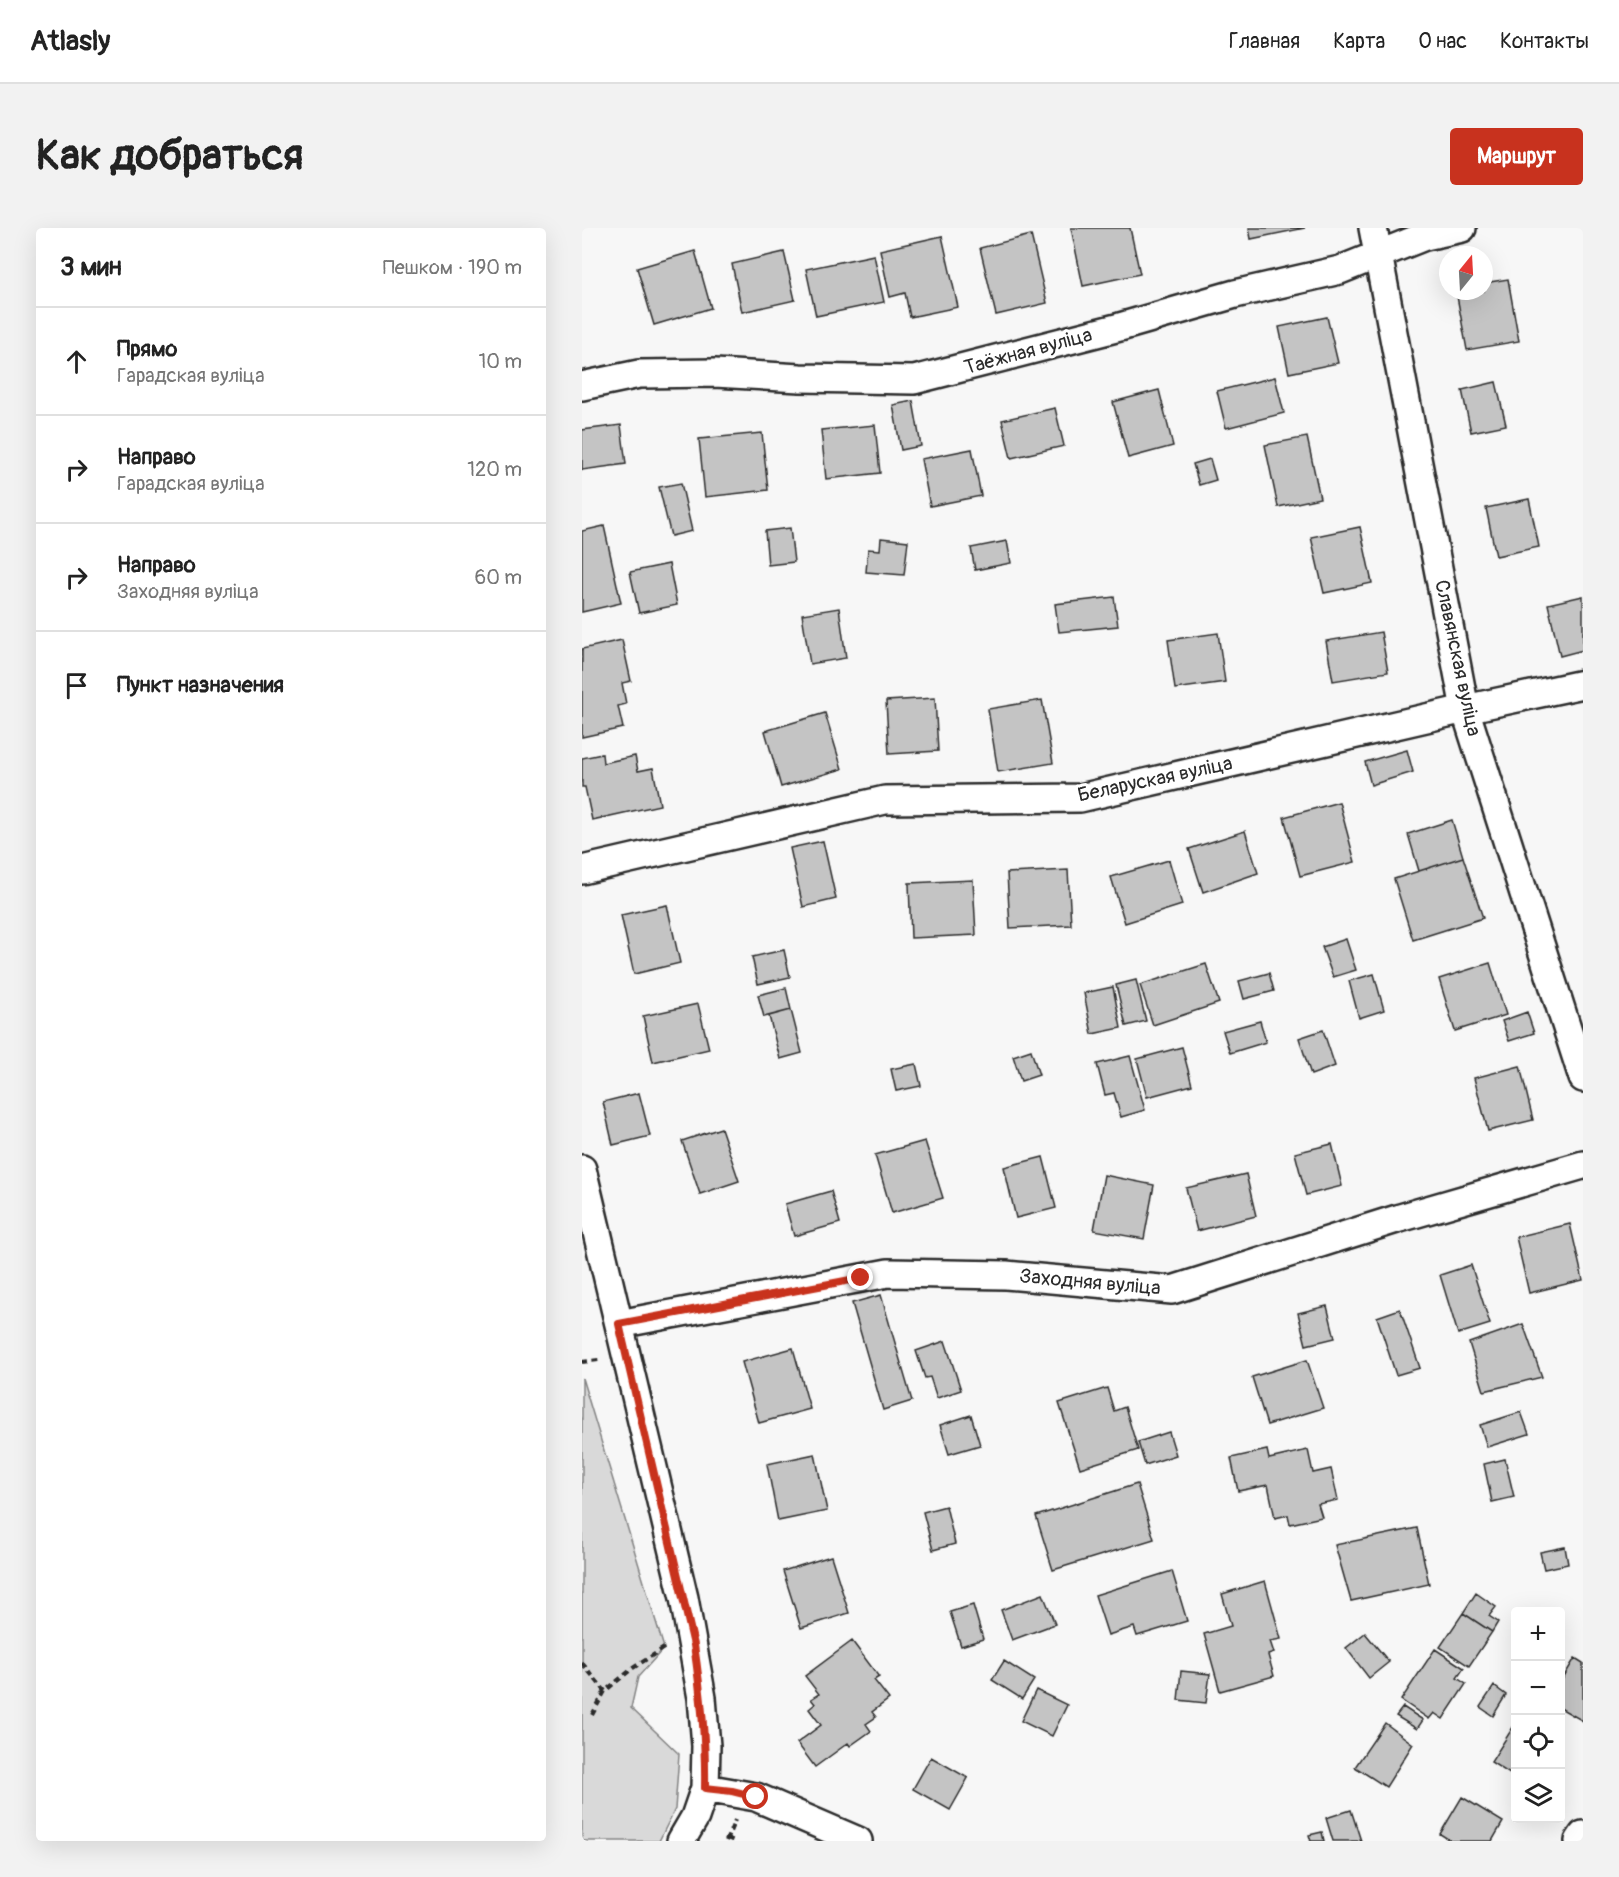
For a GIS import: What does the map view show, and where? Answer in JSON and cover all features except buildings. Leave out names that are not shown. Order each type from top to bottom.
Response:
[{"type":"street","name":"Славянская вуліца","points":[[1373,228],[1465,709],[1583,1078]]},
{"type":"street","name":"Таёжная вуліца","points":[[582,386],[639,374],[715,373],[800,378],[914,380],[1120,327],[1234,294],[1340,270],[1425,236],[1462,228]]},
{"type":"street","name":"Беларуская вуліца","points":[[582,870],[885,800],[1080,798],[1583,684]]},
{"type":"street","name":"Заходняя вуліца","points":[[619,1324],[888,1273],[1006,1275],[1172,1290],[1400,1218],[1583,1165]]},
{"type":"street","points":[[582,1169],[692,1635],[702,1698],[706,1746],[705,1788],[695,1817],[681,1841]]},
{"type":"street","points":[[705,1788],[756,1797],[858,1841]]},
{"type":"street","points":[[1579,1841],[1583,1835]]},
{"type":"path","points":[[592,1715],[605,1691],[664,1648],[692,1635]]},
{"type":"path","points":[[582,1663],[605,1691]]},
{"type":"path","points":[[734,1841],[727,1840],[737,1816]]},
{"type":"shaded area","points":[[582,1378],[664,1648],[638,1677],[631,1708],[679,1754],[675,1809],[659,1841],[582,1841]]},
{"type":"route","points":[[756,1797],[705,1788],[706,1746],[694,1645],[619,1324],[861,1278]]}]
